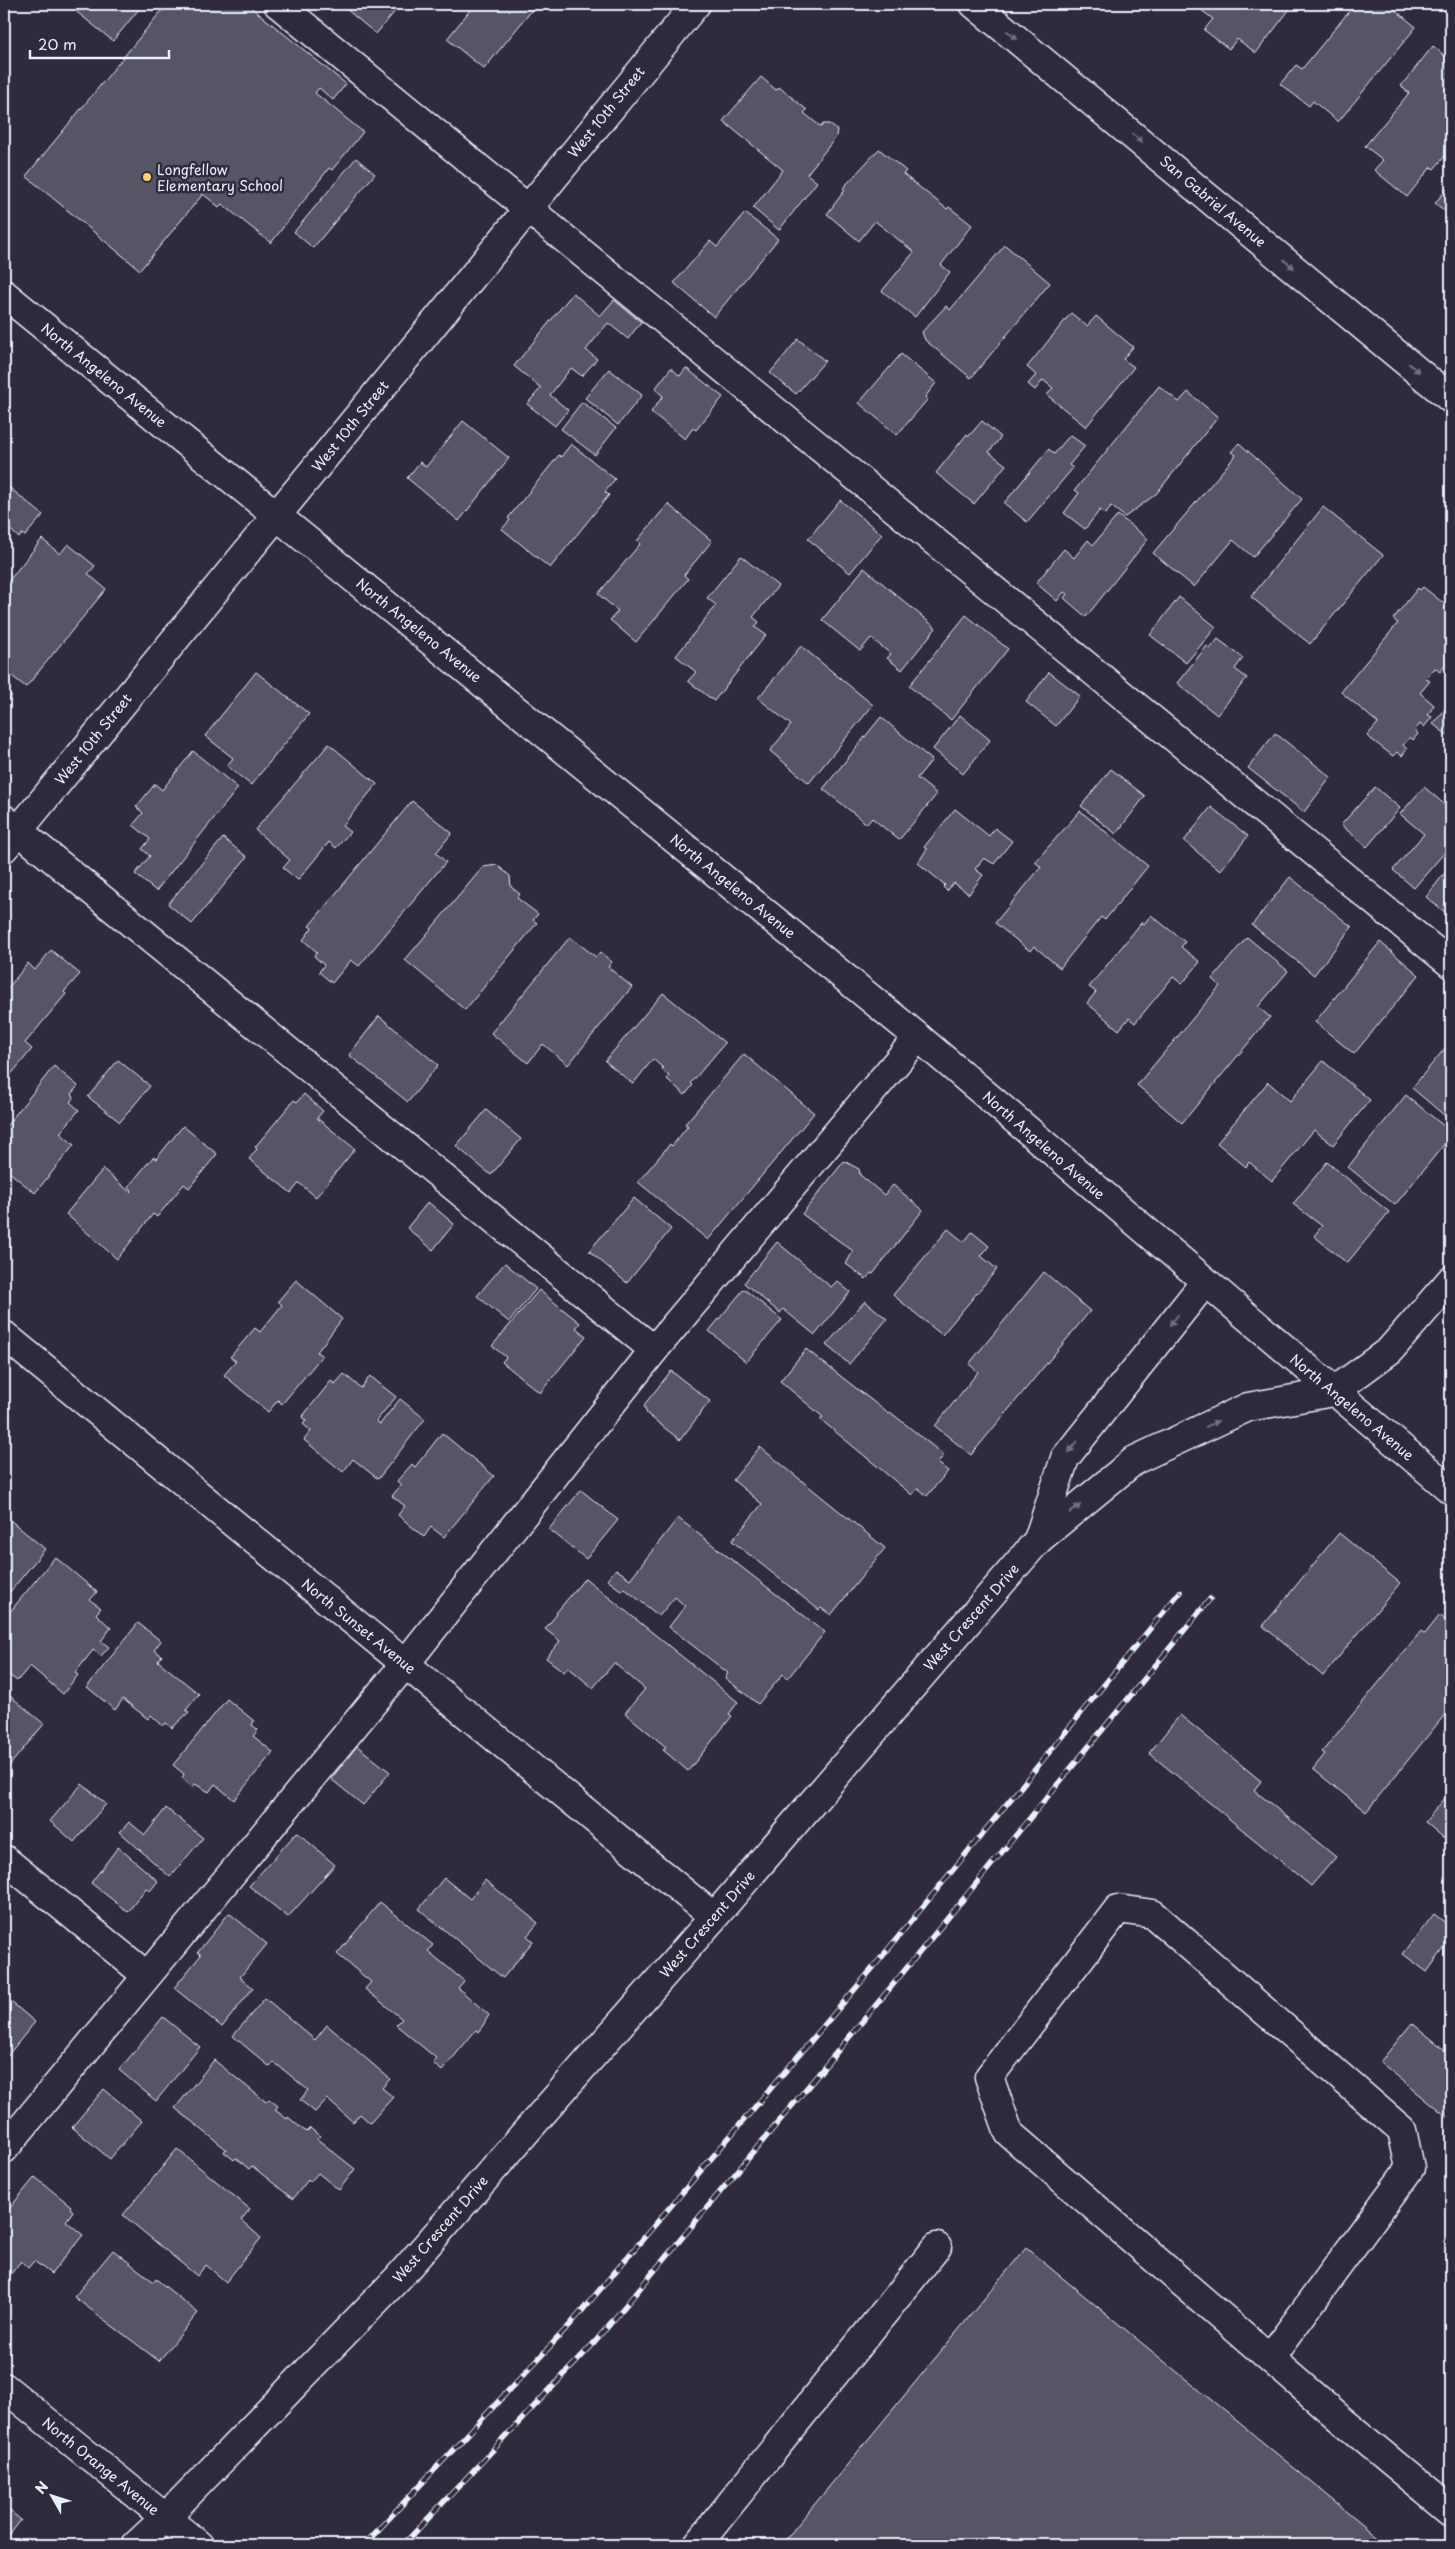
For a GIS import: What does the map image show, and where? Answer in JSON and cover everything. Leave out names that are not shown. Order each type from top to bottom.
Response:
[{"type":"street","points":[[278,4],[1451,964]]},
{"type":"street","name":"West 10th Street","points":[[8,832],[276,515],[696,4]]},
{"type":"street","name":"San Gabriel Avenue","points":[[974,4],[1451,399]]},
{"type":"street","name":"North Angeleno Avenue","points":[[4,294],[918,1037],[1333,1392],[1451,1490]]},
{"type":"street","points":[[8,832],[654,1350]]},
{"type":"street","points":[[4,2150],[146,1975],[405,1664],[654,1350],[918,1037]]},
{"type":"street","points":[[1333,1392],[1390,1350],[1451,1280]]},
{"type":"street","points":[[1038,1540],[1065,1458],[1205,1282]]},
{"type":"street","name":"North Sunset Avenue","points":[[4,1335],[714,1917]]},
{"type":"street","name":"West Crescent Drive","points":[[136,2545],[165,2518],[398,2278],[714,1917],[1038,1540],[1135,1460],[1248,1407],[1333,1392]]},
{"type":"street","points":[[4,1859],[146,1975]]},
{"type":"street","points":[[1270,2358],[1410,2168],[1402,2130],[1153,1914],[1118,1909],[989,2077],[1009,2133],[1270,2358],[1451,2511]]},
{"type":"street","points":[[697,2545],[937,2247]]},
{"type":"street","name":"North Orange Avenue","points":[[4,2387],[199,2545]]},
{"type":"building","points":[[67,4],[143,4],[113,41]]},
{"type":"building","points":[[167,4],[247,4],[346,84],[333,100],[319,88],[315,93],[363,132],[332,170],[329,168],[271,243],[222,204],[219,207],[203,194],[140,270],[26,176]]},
{"type":"building","points":[[340,4],[401,4],[376,34]]},
{"type":"building","points":[[475,4],[537,4],[484,69],[447,39]]},
{"type":"building","points":[[1198,4],[1293,5],[1256,53],[1237,39],[1229,49],[1204,30],[1213,19],[1196,6]]},
{"type":"building","points":[[1355,4],[1388,4],[1416,27],[1338,122],[1313,101],[1309,106],[1280,84],[1296,65],[1302,69]]},
{"type":"building","points":[[1433,46],[1451,61],[1451,142],[1448,147],[1451,149],[1434,169],[1431,167],[1407,197],[1374,170],[1383,160],[1365,146],[1409,93],[1401,86]]},
{"type":"building","points":[[761,77],[776,90],[779,87],[807,110],[804,113],[821,127],[823,124],[829,124],[837,130],[836,137],[807,174],[817,182],[779,230],[753,208],[783,170],[723,121]]},
{"type":"building","points":[[879,149],[906,171],[903,174],[947,209],[949,207],[972,225],[941,265],[950,272],[915,317],[882,291],[914,252],[875,221],[859,241],[827,214],[845,190],[843,188]]},
{"type":"building","points":[[356,158],[375,174],[313,248],[294,232]]},
{"type":"building","points":[[1451,184],[1451,216],[1435,203]]},
{"type":"building","points":[[745,213],[778,239],[714,317],[674,283],[710,241],[717,247]]},
{"type":"building","points":[[1005,245],[1050,283],[971,378],[925,340],[922,332],[946,306],[950,310]]},
{"type":"building","points":[[573,293],[600,316],[614,300],[641,322],[628,339],[608,323],[586,350],[597,359],[582,376],[571,368],[550,395],[568,410],[555,426],[527,404],[541,388],[514,366]]},
{"type":"building","points":[[1071,313],[1087,326],[1096,316],[1133,347],[1123,359],[1134,367],[1086,427],[1047,395],[1053,388],[1043,380],[1035,390],[1028,384],[1036,375],[1027,367]]},
{"type":"building","points":[[798,339],[825,361],[796,394],[770,373]]},
{"type":"building","points":[[901,354],[936,383],[925,397],[928,399],[897,435],[859,403]]},
{"type":"building","points":[[671,368],[680,376],[686,368],[723,397],[696,430],[693,428],[685,439],[651,412],[663,396],[655,389]]},
{"type":"building","points":[[609,369],[642,395],[618,425],[585,398]]},
{"type":"building","points":[[1159,386],[1179,402],[1188,392],[1218,417],[1156,494],[1125,517],[1111,506],[1106,514],[1100,510],[1085,529],[1064,513],[1079,493],[1075,490]]},
{"type":"building","points":[[582,402],[616,428],[595,455],[561,429]]},
{"type":"building","points":[[463,421],[509,458],[459,521],[407,478],[420,462],[426,467]]},
{"type":"building","points":[[982,421],[1001,437],[989,452],[1006,465],[974,504],[936,473],[967,434],[969,436]]},
{"type":"building","points":[[1070,435],[1085,446],[1069,465],[1073,468],[1027,522],[1004,503],[1049,449],[1054,454]]},
{"type":"building","points":[[1239,443],[1302,499],[1253,557],[1233,540],[1194,587],[1153,553],[1236,455],[1231,452]]},
{"type":"building","points":[[571,444],[615,479],[605,492],[609,495],[550,568],[502,529],[510,520],[508,518],[559,455],[561,457]]},
{"type":"building","points":[[4,483],[43,515],[25,536],[22,534],[19,538],[4,524]]},
{"type":"building","points":[[840,500],[882,534],[850,573],[808,539]]},
{"type":"building","points":[[668,504],[712,541],[684,575],[688,579],[636,642],[610,620],[618,611],[598,594],[640,544],[637,541]]},
{"type":"building","points":[[1323,507],[1383,555],[1310,644],[1251,597]]},
{"type":"building","points":[[1118,515],[1148,539],[1086,617],[1064,598],[1067,594],[1064,592],[1057,601],[1036,583],[1064,549],[1074,558],[1088,540],[1093,545]]},
{"type":"building","points":[[42,539],[60,554],[68,544],[95,566],[88,574],[106,589],[26,687],[4,670],[4,612],[8,608],[4,604],[4,587]]},
{"type":"building","points":[[741,556],[778,586],[753,617],[759,622],[755,627],[766,635],[714,701],[688,681],[696,672],[676,656],[716,605],[707,598]]},
{"type":"building","points":[[864,568],[936,628],[902,670],[887,658],[891,654],[871,638],[860,651],[822,620]]},
{"type":"building","points":[[1423,587],[1447,606],[1444,610],[1447,613],[1451,610],[1451,658],[1440,672],[1435,668],[1426,679],[1430,681],[1420,693],[1434,705],[1428,715],[1432,717],[1424,727],[1420,724],[1415,730],[1418,734],[1413,740],[1410,737],[1403,745],[1407,749],[1402,756],[1397,752],[1393,756],[1367,736],[1378,723],[1341,692],[1398,623],[1393,619],[1418,588],[1420,590]]},
{"type":"building","points":[[1179,597],[1216,627],[1186,663],[1150,635]]},
{"type":"building","points":[[966,615],[1008,649],[951,720],[909,686]]},
{"type":"building","points":[[1218,639],[1243,658],[1235,669],[1247,678],[1217,715],[1177,683],[1207,646],[1210,649]]},
{"type":"building","points":[[801,646],[873,705],[809,783],[770,751],[791,725],[758,698]]},
{"type":"building","points":[[256,672],[309,714],[251,785],[227,766],[233,758],[205,736]]},
{"type":"building","points":[[1049,672],[1080,696],[1056,726],[1026,702]]},
{"type":"building","points":[[4,690],[12,696],[4,707]]},
{"type":"building","points":[[1451,702],[1451,738],[1433,724]]},
{"type":"building","points":[[960,715],[990,740],[963,774],[933,749]]},
{"type":"building","points":[[881,717],[932,760],[917,778],[937,794],[899,840],[872,818],[867,824],[823,789]]},
{"type":"building","points":[[1275,733],[1331,777],[1304,812],[1248,768]]},
{"type":"building","points":[[329,744],[377,784],[342,826],[350,832],[336,848],[329,842],[298,880],[283,868],[290,860],[255,830]]},
{"type":"building","points":[[193,751],[238,788],[156,891],[135,874],[150,856],[142,849],[150,839],[133,825],[143,813],[136,807],[155,784],[162,790]]},
{"type":"building","points":[[1111,769],[1145,796],[1116,834],[1081,806]]},
{"type":"building","points":[[1375,787],[1400,808],[1367,847],[1341,825]]},
{"type":"building","points":[[1424,787],[1451,810],[1451,845],[1414,888],[1393,870],[1424,834],[1400,814]]},
{"type":"building","points":[[412,801],[452,833],[436,853],[446,862],[359,966],[351,960],[332,983],[319,972],[324,965],[314,956],[317,952],[303,940],[312,928],[309,926]]},
{"type":"building","points":[[1211,807],[1248,836],[1220,871],[1184,841]]},
{"type":"building","points":[[955,809],[989,836],[995,828],[1012,841],[994,864],[984,858],[975,869],[983,875],[969,894],[954,883],[947,891],[943,887],[945,885],[918,863],[927,849],[924,847]]},
{"type":"building","points":[[1080,811],[1148,866],[1105,920],[1101,917],[1060,968],[1034,946],[1030,951],[995,923],[1041,867],[1035,862]]},
{"type":"building","points":[[223,838],[247,857],[192,924],[168,904]]},
{"type":"building","points":[[497,865],[510,876],[511,887],[520,894],[517,898],[538,914],[533,920],[537,923],[465,1010],[405,960],[483,867]]},
{"type":"building","points":[[1451,865],[1451,917],[1426,897]]},
{"type":"building","points":[[1290,877],[1352,927],[1314,975],[1252,925]]},
{"type":"building","points":[[1151,915],[1185,942],[1181,947],[1200,962],[1182,984],[1173,977],[1135,1023],[1129,1018],[1119,1030],[1087,1003],[1096,992],[1089,987],[1142,922],[1144,924]]},
{"type":"building","points":[[570,937],[596,957],[600,952],[612,962],[608,967],[632,987],[568,1065],[543,1044],[528,1063],[491,1033]]},
{"type":"building","points":[[1247,937],[1288,971],[1258,1007],[1270,1017],[1182,1123],[1137,1085],[1220,986],[1212,979]]},
{"type":"building","points":[[1380,942],[1419,975],[1354,1054],[1315,1022]]},
{"type":"building","points":[[51,950],[80,974],[64,992],[66,994],[25,1043],[32,1049],[4,1083],[4,993],[28,963],[35,970]]},
{"type":"building","points":[[663,993],[725,1043],[691,1083],[693,1085],[685,1095],[667,1079],[669,1076],[653,1059],[633,1084],[605,1061]]},
{"type":"building","points":[[379,1016],[438,1065],[408,1102],[349,1055]]},
{"type":"building","points":[[1451,1041],[1451,1121],[1412,1088]]},
{"type":"building","points":[[744,1054],[814,1113],[708,1240],[638,1182],[670,1144],[672,1146],[688,1126],[685,1124]]},
{"type":"building","points":[[118,1060],[150,1086],[120,1122],[88,1097]]},
{"type":"building","points":[[1323,1061],[1370,1100],[1333,1145],[1314,1130],[1272,1181],[1249,1162],[1246,1167],[1217,1143],[1268,1082],[1290,1101]]},
{"type":"building","points":[[54,1066],[78,1086],[71,1094],[74,1097],[70,1102],[79,1110],[60,1133],[74,1145],[35,1193],[4,1168],[6,1164],[4,1163],[4,1129]]},
{"type":"building","points":[[304,1094],[323,1111],[317,1118],[355,1149],[316,1197],[299,1183],[291,1193],[249,1159],[257,1149],[255,1147],[294,1100],[297,1102]]},
{"type":"building","points":[[1406,1095],[1451,1132],[1451,1136],[1395,1205],[1348,1167]]},
{"type":"building","points":[[486,1110],[521,1139],[491,1175],[456,1146]]},
{"type":"building","points":[[183,1126],[217,1154],[189,1188],[184,1184],[157,1217],[153,1214],[117,1259],[66,1214],[103,1169],[130,1192],[132,1190],[128,1187],[153,1157],[156,1159]]},
{"type":"building","points":[[844,1161],[859,1169],[860,1175],[884,1195],[893,1185],[923,1210],[873,1274],[871,1273],[866,1279],[846,1264],[853,1251],[802,1214]]},
{"type":"building","points":[[1327,1162],[1389,1212],[1347,1263],[1314,1236],[1322,1226],[1293,1204]]},
{"type":"building","points":[[634,1198],[671,1229],[627,1283],[589,1251]]},
{"type":"building","points":[[428,1202],[454,1224],[433,1250],[407,1228]]},
{"type":"building","points":[[948,1229],[964,1242],[972,1232],[989,1246],[981,1256],[997,1269],[942,1335],[893,1295]]},
{"type":"building","points":[[777,1242],[831,1287],[837,1281],[850,1292],[815,1335],[783,1309],[780,1313],[744,1283]]},
{"type":"building","points":[[505,1263],[536,1289],[509,1322],[477,1296]]},
{"type":"building","points":[[1044,1272],[1090,1311],[971,1455],[935,1426],[978,1372],[969,1364]]},
{"type":"building","points":[[296,1280],[342,1319],[317,1352],[322,1356],[282,1404],[278,1400],[268,1412],[224,1375],[236,1361],[230,1357],[255,1328],[260,1332],[282,1305],[278,1301]]},
{"type":"building","points":[[744,1289],[782,1320],[746,1362],[709,1331]]},
{"type":"building","points":[[539,1290],[580,1323],[576,1328],[586,1336],[540,1393],[502,1362],[506,1357],[492,1346]]},
{"type":"building","points":[[865,1301],[887,1319],[849,1364],[826,1345]]},
{"type":"building","points":[[806,1349],[944,1455],[938,1463],[948,1471],[927,1496],[918,1488],[912,1495],[820,1419],[823,1417],[780,1381]]},
{"type":"building","points":[[671,1371],[710,1401],[680,1440],[647,1414],[644,1405]]},
{"type":"building","points":[[344,1374],[361,1388],[370,1376],[396,1397],[376,1421],[380,1424],[400,1399],[425,1419],[378,1479],[353,1459],[343,1472],[304,1440],[311,1431],[303,1424],[306,1421],[302,1417],[331,1381],[335,1384]]},
{"type":"building","points":[[442,1433],[494,1476],[444,1537],[431,1527],[424,1537],[398,1515],[405,1506],[392,1496],[401,1485],[397,1481],[412,1464],[415,1467]]},
{"type":"building","points":[[760,1447],[885,1548],[831,1615],[821,1608],[819,1610],[732,1541],[762,1504],[733,1480]]},
{"type":"building","points":[[581,1490],[618,1520],[586,1559],[549,1529]]},
{"type":"building","points":[[4,1515],[45,1549],[10,1592],[4,1587]]},
{"type":"building","points":[[678,1518],[825,1632],[788,1678],[783,1674],[758,1704],[725,1678],[728,1673],[669,1627],[685,1606],[675,1597],[659,1616],[624,1588],[622,1591],[607,1580],[616,1569],[630,1579]]},
{"type":"building","points":[[1339,1533],[1400,1583],[1323,1676],[1263,1626]]},
{"type":"building","points":[[55,1557],[97,1592],[90,1600],[101,1608],[96,1614],[111,1628],[101,1641],[109,1647],[101,1656],[93,1650],[75,1673],[78,1675],[63,1694],[30,1666],[17,1681],[8,1674],[4,1680],[4,1619]]},
{"type":"building","points":[[585,1578],[738,1702],[729,1714],[732,1716],[688,1771],[663,1750],[666,1747],[625,1713],[645,1689],[614,1663],[593,1688],[568,1667],[564,1672],[546,1658],[560,1641],[545,1629]]},
{"type":"building","points":[[1440,1615],[1451,1625],[1451,1707],[1366,1812],[1313,1769],[1325,1754],[1322,1752],[1421,1631],[1425,1634]]},
{"type":"building","points":[[138,1623],[161,1641],[154,1650],[162,1656],[158,1661],[199,1694],[186,1710],[189,1712],[172,1728],[166,1723],[163,1726],[151,1715],[148,1719],[123,1699],[115,1710],[87,1687]]},
{"type":"building","points":[[9,1695],[44,1724],[4,1772],[4,1702]]},
{"type":"building","points":[[227,1699],[254,1721],[252,1725],[258,1730],[253,1736],[273,1752],[234,1800],[215,1784],[209,1792],[195,1784],[192,1787],[182,1778],[184,1774],[173,1765]]},
{"type":"building","points":[[1180,1715],[1261,1781],[1254,1790],[1336,1857],[1311,1886],[1149,1753]]},
{"type":"building","points":[[357,1746],[390,1772],[363,1805],[331,1779]]},
{"type":"building","points":[[82,1784],[106,1804],[74,1842],[50,1821]]},
{"type":"building","points":[[1451,1791],[1451,1844],[1425,1822]]},
{"type":"building","points":[[166,1808],[203,1838],[170,1877],[120,1832],[129,1822],[145,1835]]},
{"type":"building","points":[[297,1832],[335,1865],[288,1917],[249,1886]]},
{"type":"building","points":[[118,1847],[158,1881],[150,1891],[146,1888],[128,1912],[91,1883]]},
{"type":"building","points":[[444,1878],[470,1899],[485,1880],[538,1923],[527,1936],[533,1941],[503,1978],[419,1909]]},
{"type":"building","points":[[380,1902],[433,1945],[428,1951],[464,1981],[458,1988],[489,2015],[479,2032],[476,2030],[442,2071],[433,2063],[436,2058],[396,2025],[402,2019],[365,1989],[371,1982],[337,1954]]},
{"type":"building","points":[[229,1913],[267,1944],[240,1977],[253,1988],[222,2027],[174,1988],[201,1955],[198,1952]]},
{"type":"building","points":[[1434,1914],[1451,1927],[1451,1939],[1427,1972],[1403,1954]]},
{"type":"building","points":[[4,1996],[35,2022],[4,2060]]},
{"type":"building","points":[[265,1998],[315,2040],[327,2025],[390,2079],[382,2088],[393,2097],[370,2123],[360,2114],[353,2122],[327,2099],[315,2112],[300,2100],[308,2090],[274,2062],[270,2067],[233,2036]]},
{"type":"building","points":[[163,2017],[200,2047],[156,2101],[119,2070]]},
{"type":"building","points":[[1412,2023],[1451,2055],[1451,2120],[1380,2062]]},
{"type":"building","points":[[214,2060],[266,2102],[269,2099],[278,2106],[275,2110],[287,2119],[288,2117],[306,2132],[310,2128],[320,2136],[317,2139],[355,2169],[339,2190],[318,2173],[310,2182],[308,2180],[293,2199],[252,2166],[249,2169],[236,2158],[234,2160],[224,2152],[226,2149],[175,2108]]},
{"type":"building","points":[[104,2089],[142,2121],[110,2159],[72,2127]]},
{"type":"building","points":[[177,2149],[250,2209],[241,2220],[261,2238],[226,2282],[206,2265],[197,2276],[123,2215]]},
{"type":"building","points":[[35,2177],[71,2206],[70,2208],[73,2211],[66,2221],[83,2235],[51,2274],[34,2261],[28,2268],[21,2261],[10,2275],[4,2270],[4,2215]]},
{"type":"building","points":[[1026,2248],[1388,2545],[781,2545]]},
{"type":"building","points":[[113,2250],[154,2282],[156,2279],[198,2313],[159,2361],[74,2297]]},
{"type":"building","points":[[4,2506],[21,2520],[4,2542]]},
{"type":"railway","points":[[364,2545],[569,2326],[872,1969],[1180,1592]]},
{"type":"railway","points":[[403,2545],[595,2342],[891,1987],[1210,1599]]},
{"type":"place","name":"Longfellow Elementary School","points":[[147,177]]}]
